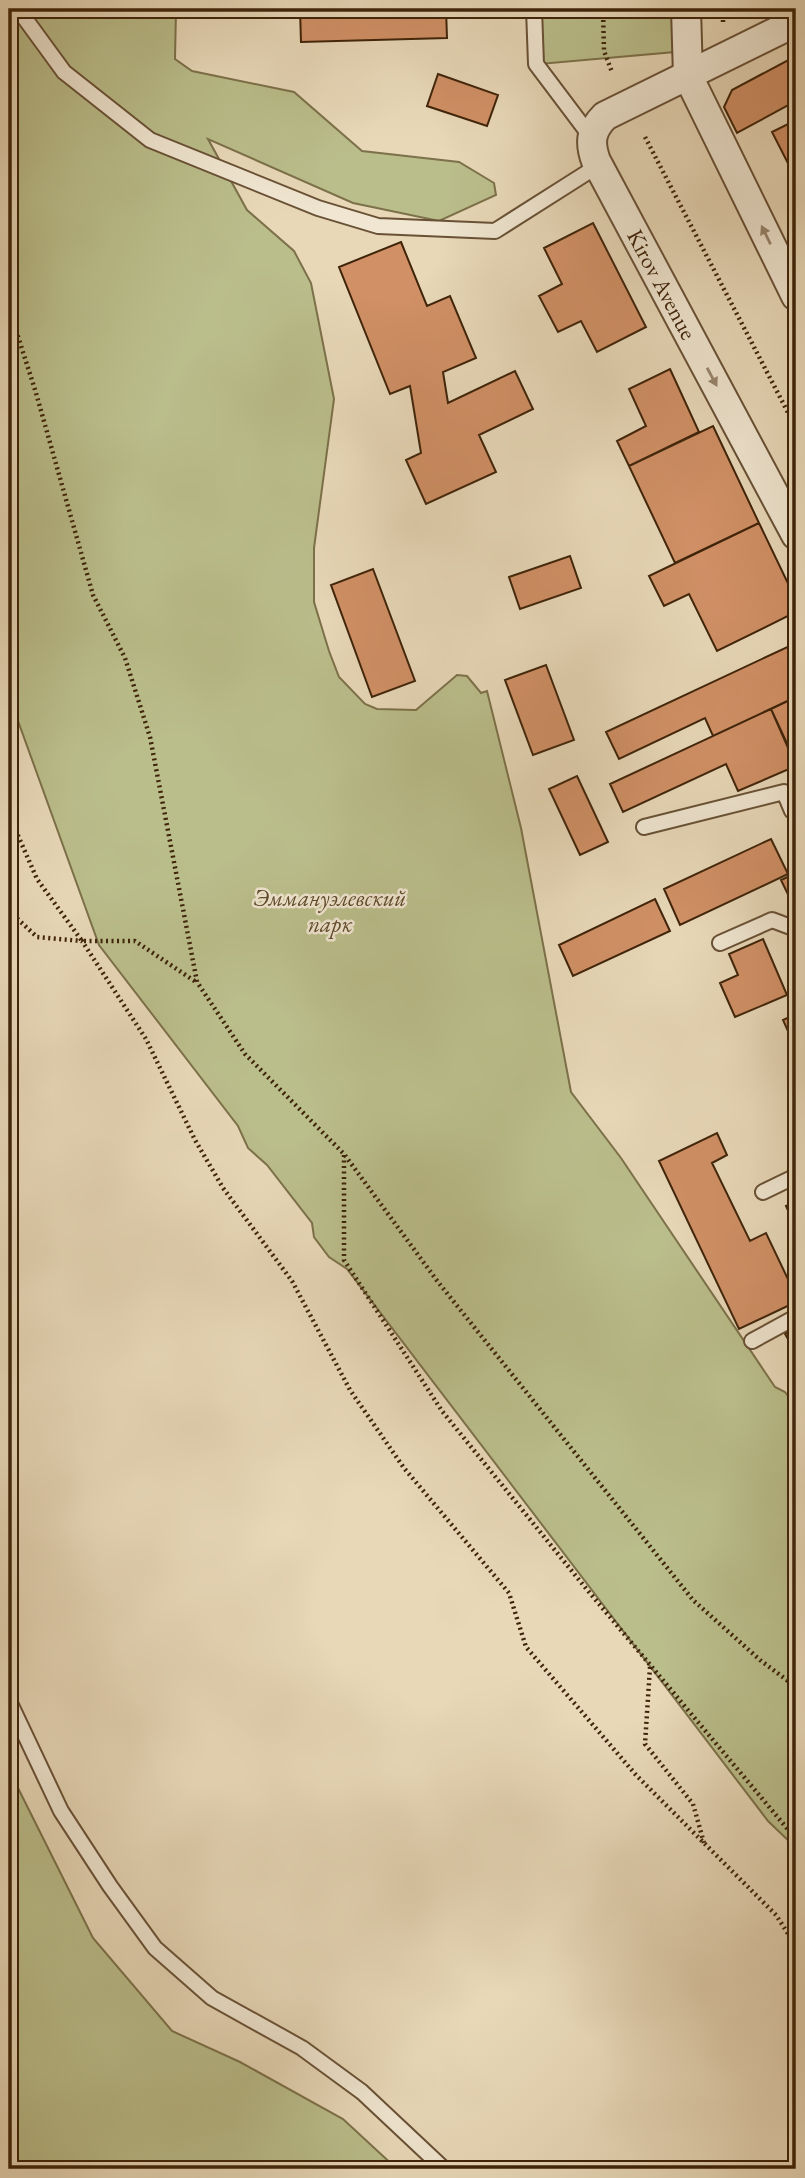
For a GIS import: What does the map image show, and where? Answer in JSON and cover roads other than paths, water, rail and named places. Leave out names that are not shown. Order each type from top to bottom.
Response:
[{"type":"street","points":[[686,9],[688,76],[796,296]]},
{"type":"street","points":[[591,137],[605,116],[796,22]]},
{"type":"street","name":"Kirov Avenue","points":[[591,137],[592,149],[599,165],[796,535]]},
{"type":"lane","points":[[18,9],[64,72],[150,140],[318,208],[378,226],[495,231],[599,165]]},
{"type":"lane","points":[[534,9],[536,64],[591,137]]},
{"type":"lane","points":[[644,827],[784,792],[792,811],[796,809]]},
{"type":"lane","points":[[720,943],[772,920],[796,929]]},
{"type":"lane","points":[[763,1192],[796,1176]]},
{"type":"lane","points":[[752,1341],[796,1317]]},
{"type":"lane","points":[[9,1701],[61,1811],[155,1948],[212,1998],[302,2048],[362,2092],[444,2169]]},
{"type":"park label","name":"Эммануэлевский парк","points":[[330,911]]}]
